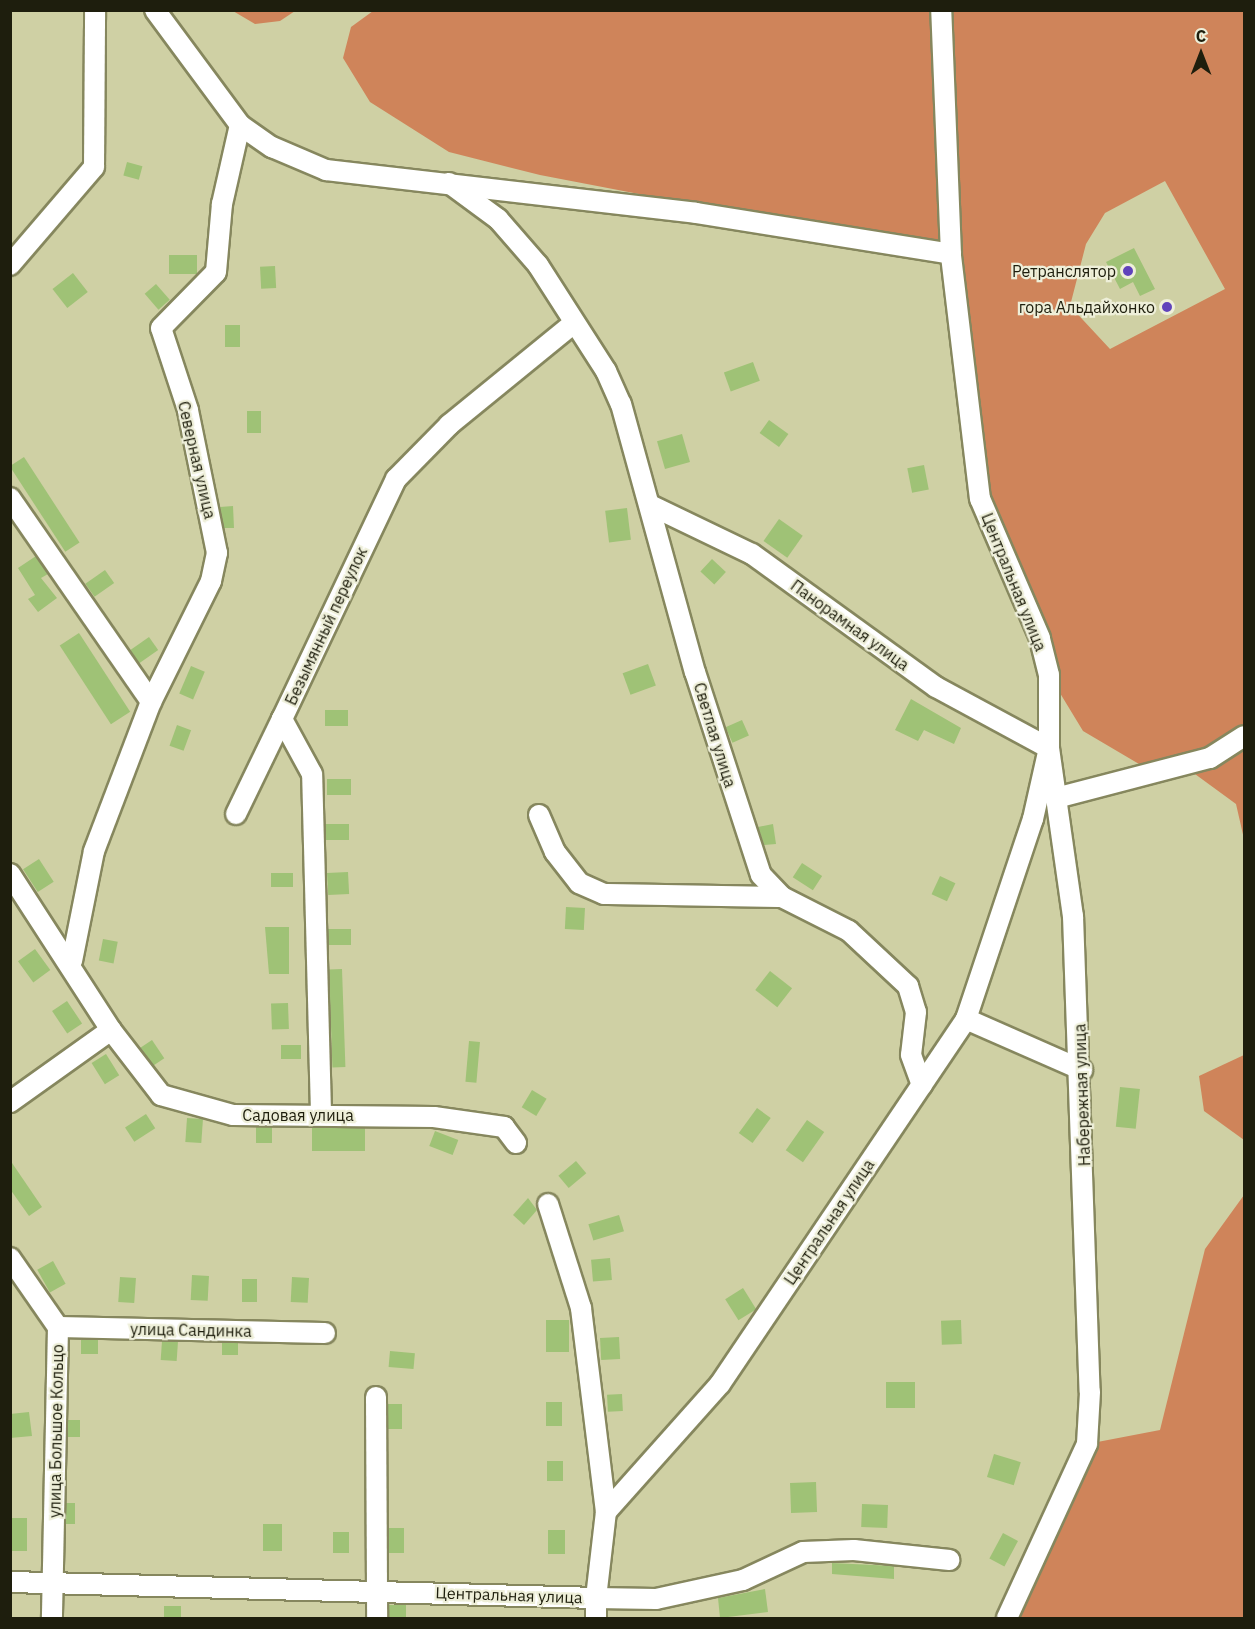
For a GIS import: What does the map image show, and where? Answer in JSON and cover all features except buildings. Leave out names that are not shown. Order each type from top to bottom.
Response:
[{"type":"street","points":[[10,265],[94,166],[95,10]]},
{"type":"street","points":[[156,10],[159,22],[240,125],[272,147],[326,170],[696,213],[951,254]]},
{"type":"street","name":"Центральная улица","points":[[10,1582],[377,1590],[596,1598],[606,1512],[720,1384],[966,1019],[1024,851],[1049,748],[1049,675],[1040,638],[980,499],[951,254],[941,10]]},
{"type":"street","name":"Северная улица","points":[[72,961],[94,850],[151,702],[211,581],[217,552],[194,433],[161,328],[208,282],[221,258],[222,204],[240,125]]},
{"type":"street","name":"Светлая улица","points":[[449,183],[498,219],[538,265],[621,404],[748,845],[761,875],[782,897],[849,932],[908,986],[916,1012],[911,1055],[922,1085]]},
{"type":"street","name":"Безымянный переулок","points":[[321,1113],[312,774],[282,719],[396,479],[449,425],[573,324]]},
{"type":"street","points":[[10,498],[151,702]]},
{"type":"street","name":"Панорамная улица","points":[[651,505],[752,554],[936,687],[1049,748]]},
{"type":"street","points":[[236,814],[282,719]]},
{"type":"street","points":[[1056,798],[1210,758],[1245,736]]},
{"type":"street","name":"Набережная улица","points":[[1007,1618],[1087,1444],[1090,1392],[1082,1070],[1074,916],[1049,748]]},
{"type":"street","points":[[539,814],[555,852],[579,883],[604,894],[782,897]]},
{"type":"street","name":"Садовая улица","points":[[10,874],[72,961],[111,1030],[161,1095],[232,1116],[321,1113],[434,1117],[504,1127],[516,1143]]},
{"type":"street","points":[[966,1019],[1082,1070]]},
{"type":"street","points":[[10,1102],[111,1030]]},
{"type":"street","points":[[548,1204],[580,1308],[606,1512]]},
{"type":"street","name":"улица Большое Кольцо","points":[[10,1258],[58,1327],[52,1618]]},
{"type":"street","name":"улица Сандинка","points":[[58,1327],[325,1333]]},
{"type":"street","points":[[376,1396],[376,1618]]},
{"type":"street","points":[[596,1618],[596,1598],[656,1599],[743,1580],[803,1552],[854,1550],[949,1560]]},
{"type":"shaded area","points":[[233,11],[295,11],[280,21],[255,24]]},
{"type":"shaded area","points":[[373,11],[1244,11],[1244,839],[1236,804],[1184,766],[1139,764],[1083,731],[1049,675],[980,499],[951,254],[540,175],[449,152],[370,102],[343,58],[351,27]],"holes":[[[1165,181],[1225,289],[1110,349],[1070,306],[1086,244],[1105,213]]]},
{"type":"shaded area","points":[[1244,1055],[1244,1140],[1204,1111],[1199,1076]]},
{"type":"shaded area","points":[[1244,1195],[1244,1618],[1007,1618],[1087,1444],[1160,1430],[1205,1249]]},
{"type":"place","name":"Ретранслятор","points":[[1128,271]]},
{"type":"place","name":"гора Альдайхонко","points":[[1167,307]]}]
